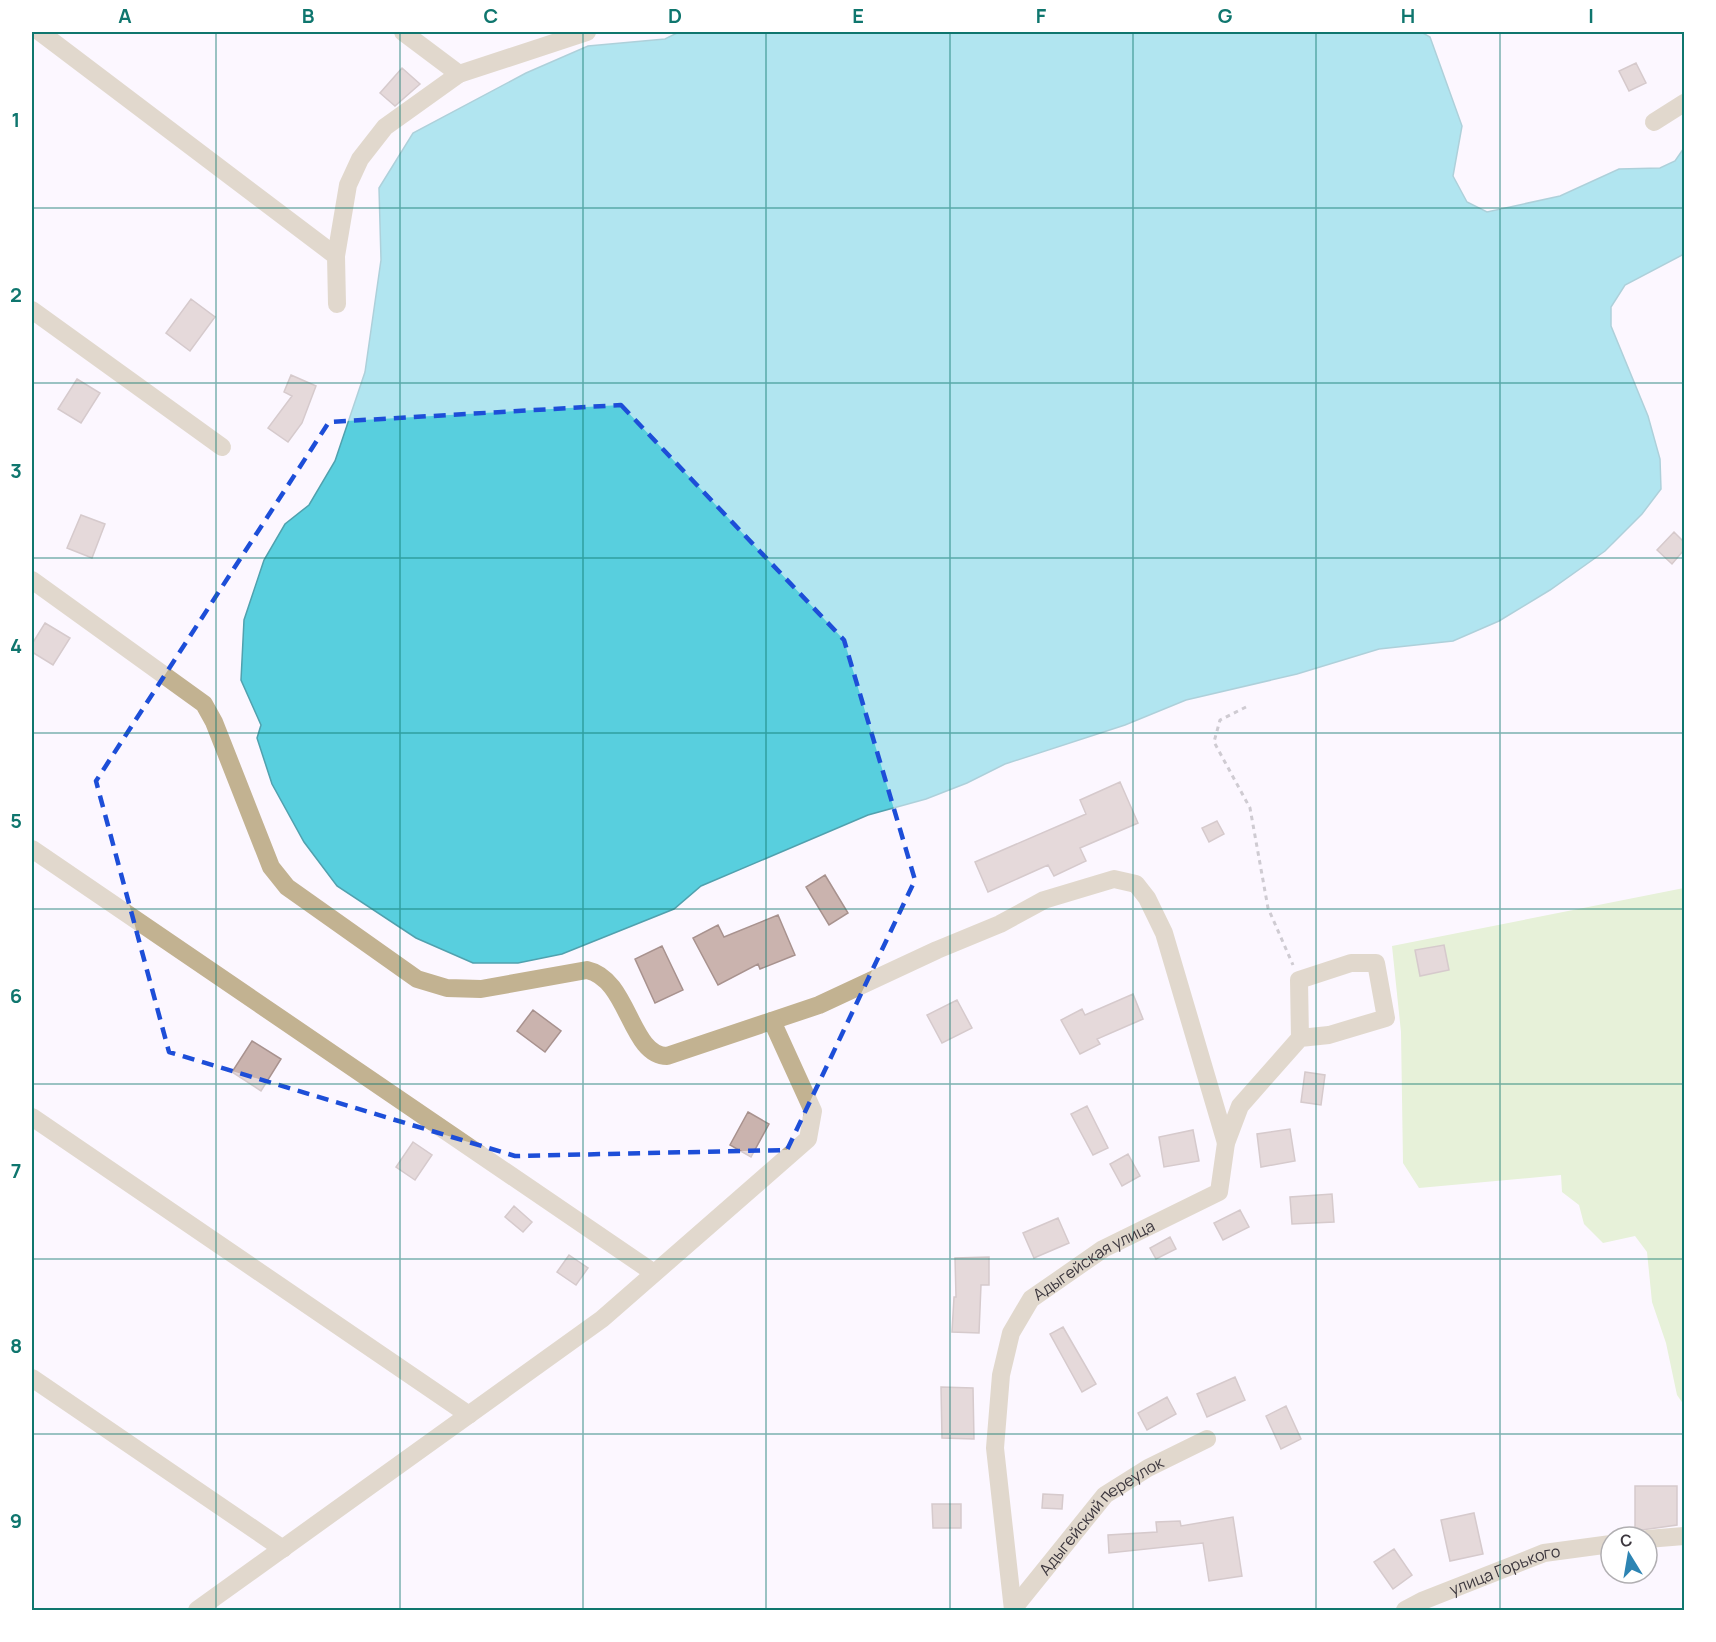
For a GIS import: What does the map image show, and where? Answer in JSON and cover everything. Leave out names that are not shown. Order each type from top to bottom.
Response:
[{"type":"street","points":[[40,32],[336,256]]},
{"type":"street","points":[[403,32],[459,74]]},
{"type":"street","points":[[337,304],[336,256],[348,186],[360,159],[385,127],[459,74],[587,32]]},
{"type":"street","points":[[1654,122],[1684,103]]},
{"type":"street","points":[[32,310],[222,447]]},
{"type":"street","points":[[32,580],[204,704],[214,722],[271,867],[287,887],[417,979],[447,988],[481,989],[586,970],[599,973],[610,982],[648,1049],[658,1056],[679,1054],[819,1005],[937,950],[1000,924],[1044,900],[1114,879],[1136,884],[1147,898],[1164,933],[1226,1143]]},
{"type":"street","points":[[32,849],[654,1274]]},
{"type":"street","points":[[1351,963],[1376,963],[1386,1018],[1329,1035],[1300,1038],[1299,980],[1351,963]]},
{"type":"street","points":[[197,1611],[602,1319],[808,1139],[813,1111],[772,1021]]},
{"type":"street","name":"Адыгейская улица","points":[[1013,1610],[995,1448],[1001,1375],[1011,1333],[1031,1299],[1103,1249],[1219,1192],[1226,1143],[1240,1106],[1300,1038]]},
{"type":"street","points":[[32,1117],[469,1415]]},
{"type":"street","points":[[32,1378],[283,1549]]},
{"type":"street","name":"Адыгейский переулок","points":[[1013,1610],[1105,1495],[1148,1468],[1207,1440]]},
{"type":"street","points":[[1659,1538],[1684,1536]]},
{"type":"street","name":"улица Горького","points":[[1405,1611],[1422,1601],[1544,1553],[1599,1546]]},
{"type":"path","points":[[1246,707],[1220,720],[1214,742],[1250,808],[1268,908],[1299,980]]},
{"type":"highlighted area","points":[[621,405],[844,640],[915,880],[787,1150],[515,1156],[169,1052],[96,781],[329,422]]},
{"type":"green space","points":[[1684,888],[1684,1405],[1677,1395],[1666,1343],[1652,1302],[1647,1252],[1635,1236],[1603,1243],[1584,1224],[1579,1205],[1562,1192],[1561,1175],[1419,1188],[1403,1163],[1401,1032],[1392,946]]},
{"type":"water","points":[[679,32],[1421,32],[1430,37],[1462,126],[1453,176],[1467,202],[1487,212],[1560,196],[1619,169],[1660,168],[1675,161],[1684,148],[1684,254],[1625,285],[1611,307],[1611,326],[1648,416],[1660,459],[1661,489],[1642,514],[1605,551],[1550,590],[1499,621],[1453,641],[1379,649],[1297,674],[1186,700],[1125,725],[1005,764],[967,783],[926,799],[868,815],[701,886],[674,909],[562,954],[518,963],[473,963],[416,938],[337,886],[304,842],[272,784],[257,738],[261,725],[241,680],[244,620],[264,560],[285,524],[309,505],[335,461],[365,372],[381,260],[379,188],[413,133],[526,73],[588,46],[665,39]]},
{"type":"building","points":[[1636,63],[1646,83],[1629,91],[1619,71]]},
{"type":"building","points":[[402,68],[420,84],[395,106],[380,93]]},
{"type":"building","points":[[191,299],[215,317],[190,351],[166,333]]},
{"type":"building","points":[[291,375],[316,386],[302,423],[288,442],[268,428],[292,396],[284,392]]},
{"type":"building","points":[[77,379],[100,393],[81,423],[58,409]]},
{"type":"building","points":[[81,515],[105,524],[92,558],[67,548]]},
{"type":"building","points":[[1674,532],[1684,542],[1684,550],[1672,564],[1657,550]]},
{"type":"building","points":[[45,623],[70,638],[53,665],[32,652],[32,644]]},
{"type":"building","points":[[1120,782],[1138,823],[1080,848],[1086,861],[1054,876],[1048,865],[988,892],[975,862],[1086,814],[1080,800]]},
{"type":"building","points":[[1217,821],[1224,834],[1209,842],[1202,828]]},
{"type":"building","points":[[825,875],[848,913],[829,925],[806,887]]},
{"type":"building","points":[[778,915],[795,955],[760,969],[758,964],[718,985],[693,938],[718,925],[724,937]]},
{"type":"building","points":[[1444,945],[1449,970],[1420,976],[1415,950]]},
{"type":"building","points":[[662,946],[683,990],[655,1003],[635,959]]},
{"type":"building","points":[[1133,994],[1143,1019],[1097,1039],[1100,1044],[1080,1054],[1061,1020],[1082,1009],[1085,1015]]},
{"type":"building","points":[[957,1000],[972,1028],[942,1043],[927,1015]]},
{"type":"building","points":[[533,1010],[561,1031],[545,1052],[517,1031]]},
{"type":"building","points":[[252,1041],[281,1059],[261,1091],[232,1072]]},
{"type":"building","points":[[1305,1072],[1325,1075],[1321,1105],[1301,1102]]},
{"type":"building","points":[[1087,1106],[1108,1148],[1093,1155],[1071,1114]]},
{"type":"building","points":[[748,1112],[769,1124],[751,1157],[730,1145]]},
{"type":"building","points":[[1290,1129],[1295,1161],[1261,1167],[1257,1134]]},
{"type":"building","points":[[1193,1130],[1199,1161],[1164,1167],[1159,1137]]},
{"type":"building","points":[[413,1142],[432,1155],[415,1180],[396,1167]]},
{"type":"building","points":[[1128,1154],[1140,1176],[1122,1186],[1110,1164]]},
{"type":"building","points":[[1332,1194],[1334,1222],[1292,1224],[1290,1197]]},
{"type":"building","points":[[514,1206],[532,1222],[523,1232],[505,1217]]},
{"type":"building","points":[[1240,1210],[1249,1227],[1223,1240],[1214,1223]]},
{"type":"building","points":[[1058,1218],[1069,1243],[1034,1258],[1023,1233]]},
{"type":"building","points":[[1170,1237],[1176,1249],[1156,1259],[1150,1248]]},
{"type":"building","points":[[569,1255],[588,1268],[576,1285],[557,1272]]},
{"type":"building","points":[[989,1257],[989,1285],[981,1285],[979,1333],[952,1332],[954,1297],[956,1297],[955,1258]]},
{"type":"building","points":[[1063,1327],[1096,1384],[1082,1392],[1050,1334]]},
{"type":"building","points":[[1235,1377],[1245,1400],[1207,1417],[1197,1394]]},
{"type":"building","points":[[941,1387],[973,1388],[974,1439],[942,1438]]},
{"type":"building","points":[[1167,1397],[1176,1414],[1147,1430],[1138,1413]]},
{"type":"building","points":[[1286,1406],[1301,1439],[1281,1449],[1266,1416]]},
{"type":"building","points":[[1635,1486],[1677,1486],[1677,1525],[1659,1528],[1659,1525],[1635,1525]]},
{"type":"building","points":[[1043,1494],[1063,1495],[1062,1509],[1042,1508]]},
{"type":"building","points":[[932,1504],[961,1504],[961,1528],[933,1528]]},
{"type":"building","points":[[1474,1513],[1483,1554],[1450,1561],[1441,1520]]},
{"type":"building","points":[[1233,1517],[1242,1576],[1209,1581],[1203,1543],[1109,1553],[1108,1535],[1157,1532],[1156,1522],[1180,1521],[1181,1526]]},
{"type":"building","points":[[1394,1549],[1412,1575],[1393,1589],[1374,1562]]}]
